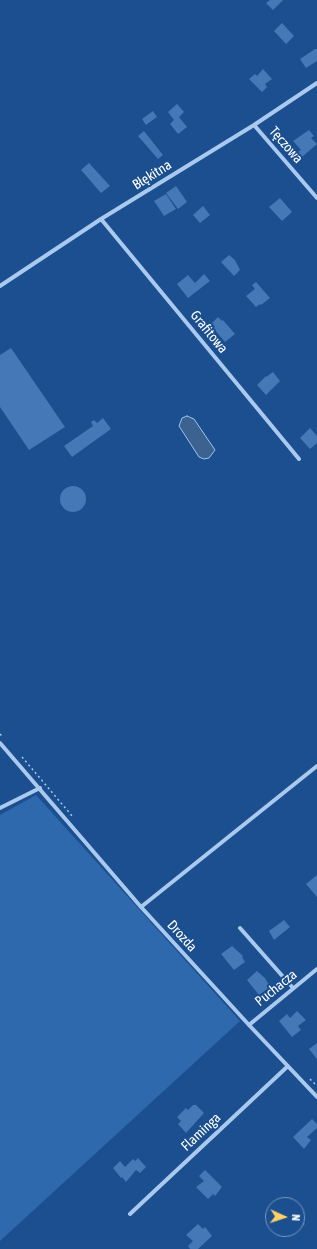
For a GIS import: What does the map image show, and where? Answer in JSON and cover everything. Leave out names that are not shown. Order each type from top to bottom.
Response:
[{"type":"street","name":"Błękitna","points":[[0,286],[102,219],[254,125],[317,83]]},
{"type":"street","name":"Tęczowa","points":[[254,125],[317,198]]},
{"type":"street","name":"Grafitowa","points":[[102,219],[299,459]]},
{"type":"street","name":"Drozda","points":[[0,743],[141,906],[249,1025],[317,1097]]},
{"type":"street","points":[[141,906],[317,766]]},
{"type":"street","points":[[0,808],[40,788]]},
{"type":"street","points":[[240,928],[293,988]]},
{"type":"street","name":"Puchacza","points":[[249,1025],[317,968]]},
{"type":"street","name":"Flaminga","points":[[130,1214],[288,1066]]},
{"type":"shaded area","points":[[187,416],[194,419],[215,450],[209,458],[204,459],[199,457],[179,426],[182,418]]},
{"type":"shaded area","points":[[36,795],[240,1021],[0,1241],[0,815]]},
{"type":"building","points":[[270,0],[283,0],[273,10],[266,3]]},
{"type":"building","points":[[282,23],[294,36],[286,44],[274,31]]},
{"type":"building","points":[[317,49],[317,61],[306,68],[300,59]]},
{"type":"building","points":[[263,69],[272,79],[265,84],[267,87],[262,92],[249,79],[255,74],[257,76]]},
{"type":"building","points":[[177,104],[184,112],[179,117],[187,127],[178,134],[170,124],[174,120],[168,112]]},
{"type":"building","points":[[153,111],[157,117],[146,125],[142,119]]},
{"type":"building","points":[[309,130],[314,136],[311,138],[317,144],[302,157],[298,152],[301,150],[293,141]]},
{"type":"building","points":[[144,131],[163,155],[158,159],[138,136]]},
{"type":"building","points":[[89,163],[110,186],[101,193],[81,170]]},
{"type":"building","points":[[176,186],[187,202],[178,209],[166,193]]},
{"type":"building","points":[[166,194],[176,209],[164,216],[154,201]]},
{"type":"building","points":[[280,198],[292,212],[282,221],[269,207]]},
{"type":"building","points":[[203,206],[210,215],[200,223],[193,215]]},
{"type":"building","points":[[229,255],[235,260],[240,270],[234,276],[221,262]]},
{"type":"building","points":[[204,274],[210,281],[188,298],[177,284],[188,275],[195,283]]},
{"type":"building","points":[[256,282],[270,298],[256,307],[246,296],[255,289],[252,285]]},
{"type":"building","points":[[218,317],[222,321],[223,320],[235,334],[225,342],[213,328],[215,327],[212,323]]},
{"type":"building","points":[[11,348],[65,427],[29,450],[0,407],[0,355]]},
{"type":"building","points":[[273,372],[280,381],[266,395],[257,385],[266,376]]},
{"type":"building","points":[[103,418],[111,429],[72,457],[64,446],[93,426],[91,422],[94,420],[97,423]]},
{"type":"building","points":[[310,428],[317,436],[317,443],[310,449],[300,438]]},
{"type":"building","points":[[73,486],[82,490],[86,499],[82,508],[73,512],[64,508],[60,499],[64,490]]},
{"type":"building","points":[[317,875],[317,897],[306,884]]},
{"type":"building","points":[[284,920],[290,927],[274,940],[269,931]]},
{"type":"building","points":[[232,946],[243,956],[242,957],[245,962],[234,970],[221,954]]},
{"type":"building","points":[[257,971],[265,978],[270,987],[259,995],[247,980]]},
{"type":"building","points":[[297,1011],[306,1020],[298,1026],[301,1030],[292,1037],[279,1021],[287,1014],[290,1018]]},
{"type":"building","points":[[317,1043],[317,1059],[309,1049]]},
{"type":"building","points":[[193,1105],[196,1105],[204,1113],[186,1133],[178,1124],[181,1121],[177,1117],[186,1108],[188,1110]]},
{"type":"building","points":[[312,1119],[317,1124],[317,1128],[307,1137],[311,1140],[304,1149],[293,1137]]},
{"type":"building","points":[[138,1158],[146,1167],[140,1173],[136,1170],[126,1182],[113,1168],[120,1161],[125,1167],[133,1159],[135,1161]]},
{"type":"building","points":[[205,1170],[222,1187],[215,1196],[213,1194],[208,1199],[196,1187],[204,1181],[199,1176]]},
{"type":"building","points":[[198,1224],[203,1229],[205,1227],[212,1236],[198,1249],[190,1249],[188,1246],[193,1241],[186,1235]]}]
